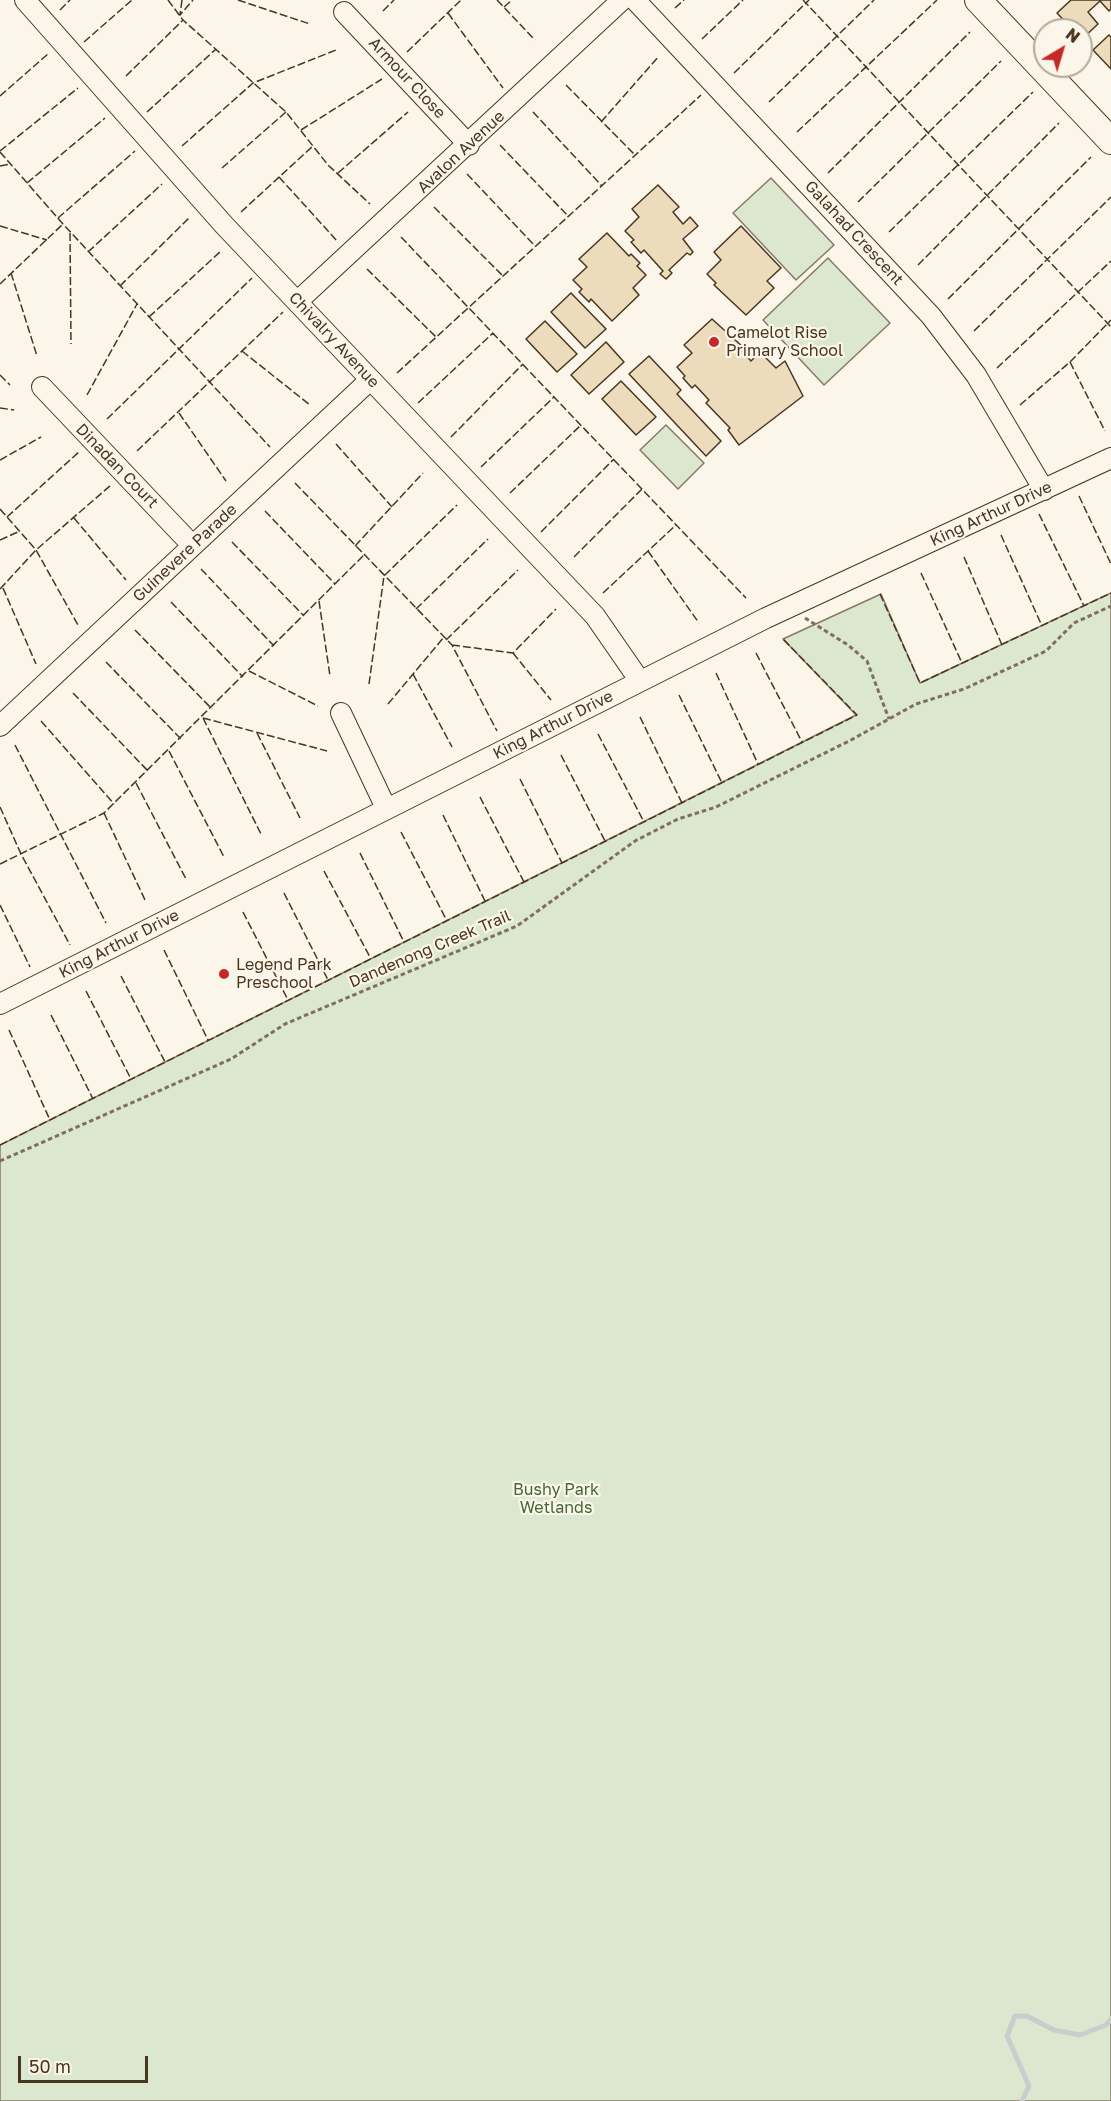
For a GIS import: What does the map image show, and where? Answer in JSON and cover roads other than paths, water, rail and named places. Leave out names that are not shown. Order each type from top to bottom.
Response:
[{"type":"main road","points":[[978,0],[1111,141]]},
{"type":"street","name":"Chivalry Avenue","points":[[25,0],[224,225],[595,616],[640,681]]},
{"type":"street","name":"Avalon Avenue","points":[[298,301],[469,145],[622,0]]},
{"type":"street","name":"Galahad Crescent","points":[[635,0],[931,316],[976,375],[1044,490]]},
{"type":"street","name":"Armour Close","points":[[344,12],[469,145]]},
{"type":"street","name":"Guinevere Parade","points":[[0,726],[370,380]]},
{"type":"street","name":"Dinadan Court","points":[[42,387],[192,545]]},
{"type":"street","name":"King Arthur Drive","points":[[0,1004],[386,808],[796,604],[1111,458]]},
{"type":"street","points":[[341,713],[386,808]]},
{"type":"waterway","points":[[1022,2101],[1029,2086],[1007,2036],[1015,2016],[1027,2016],[1054,2030],[1080,2035],[1106,2025],[1111,2019]]},
{"type":"place","name":"Camelot Rise Primary School","points":[[714,342]]},
{"type":"place","name":"Legend Park Preschool","points":[[224,974]]},
{"type":"park label","name":"Bushy Park Wetlands","points":[[556,1499]]}]
